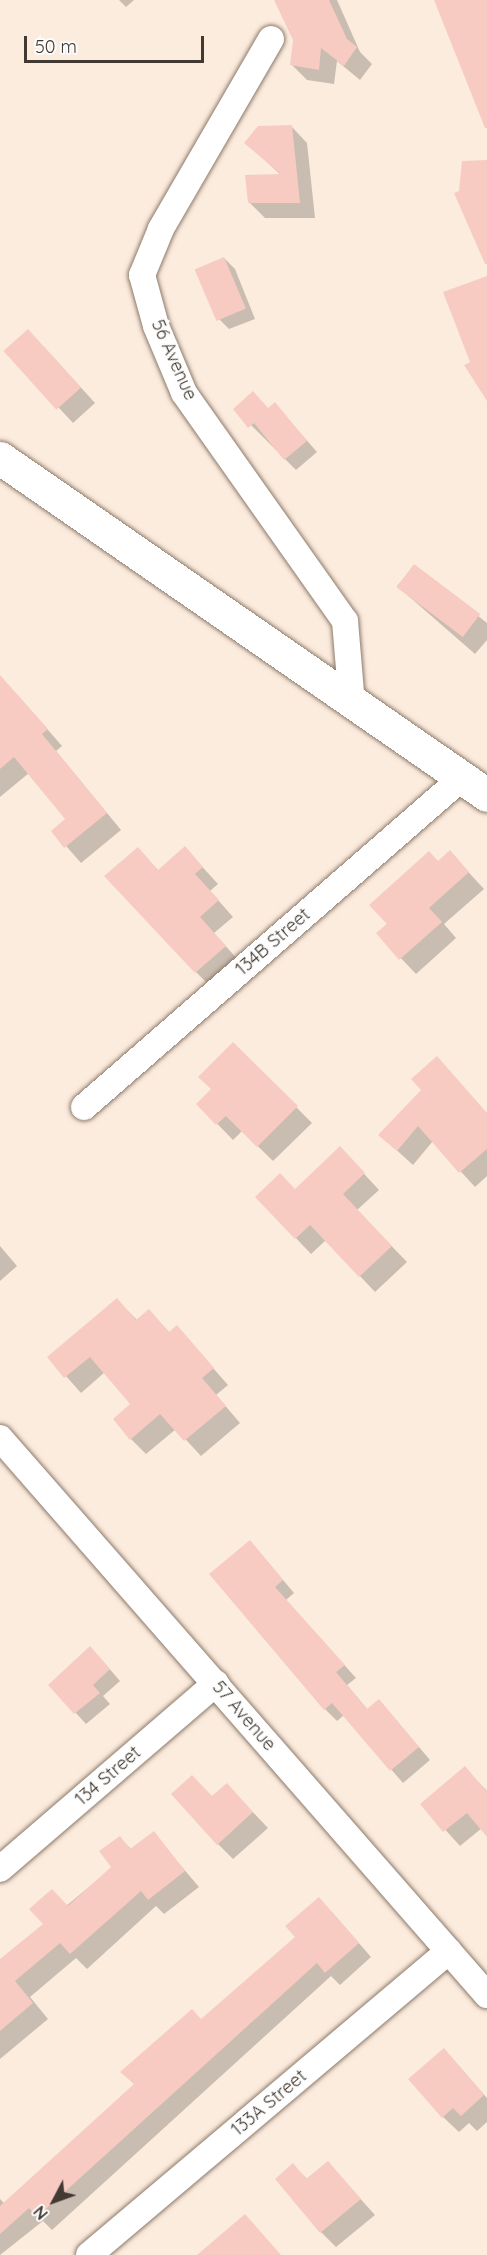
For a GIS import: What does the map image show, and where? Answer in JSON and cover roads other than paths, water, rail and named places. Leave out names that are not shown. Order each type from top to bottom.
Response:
[{"type":"street","name":"56 Avenue","points":[[271,39],[161,229],[142,274],[156,326],[184,393],[345,621],[352,704]]},
{"type":"street","points":[[0,458],[352,704],[475,786]]},
{"type":"street","name":"134B Street","points":[[84,1107],[475,786]]},
{"type":"street","name":"57 Avenue","points":[[0,1438],[487,1995]]},
{"type":"street","name":"134 Street","points":[[0,1869],[216,1683]]},
{"type":"street","name":"133A Street","points":[[89,2255],[449,1952]]}]
